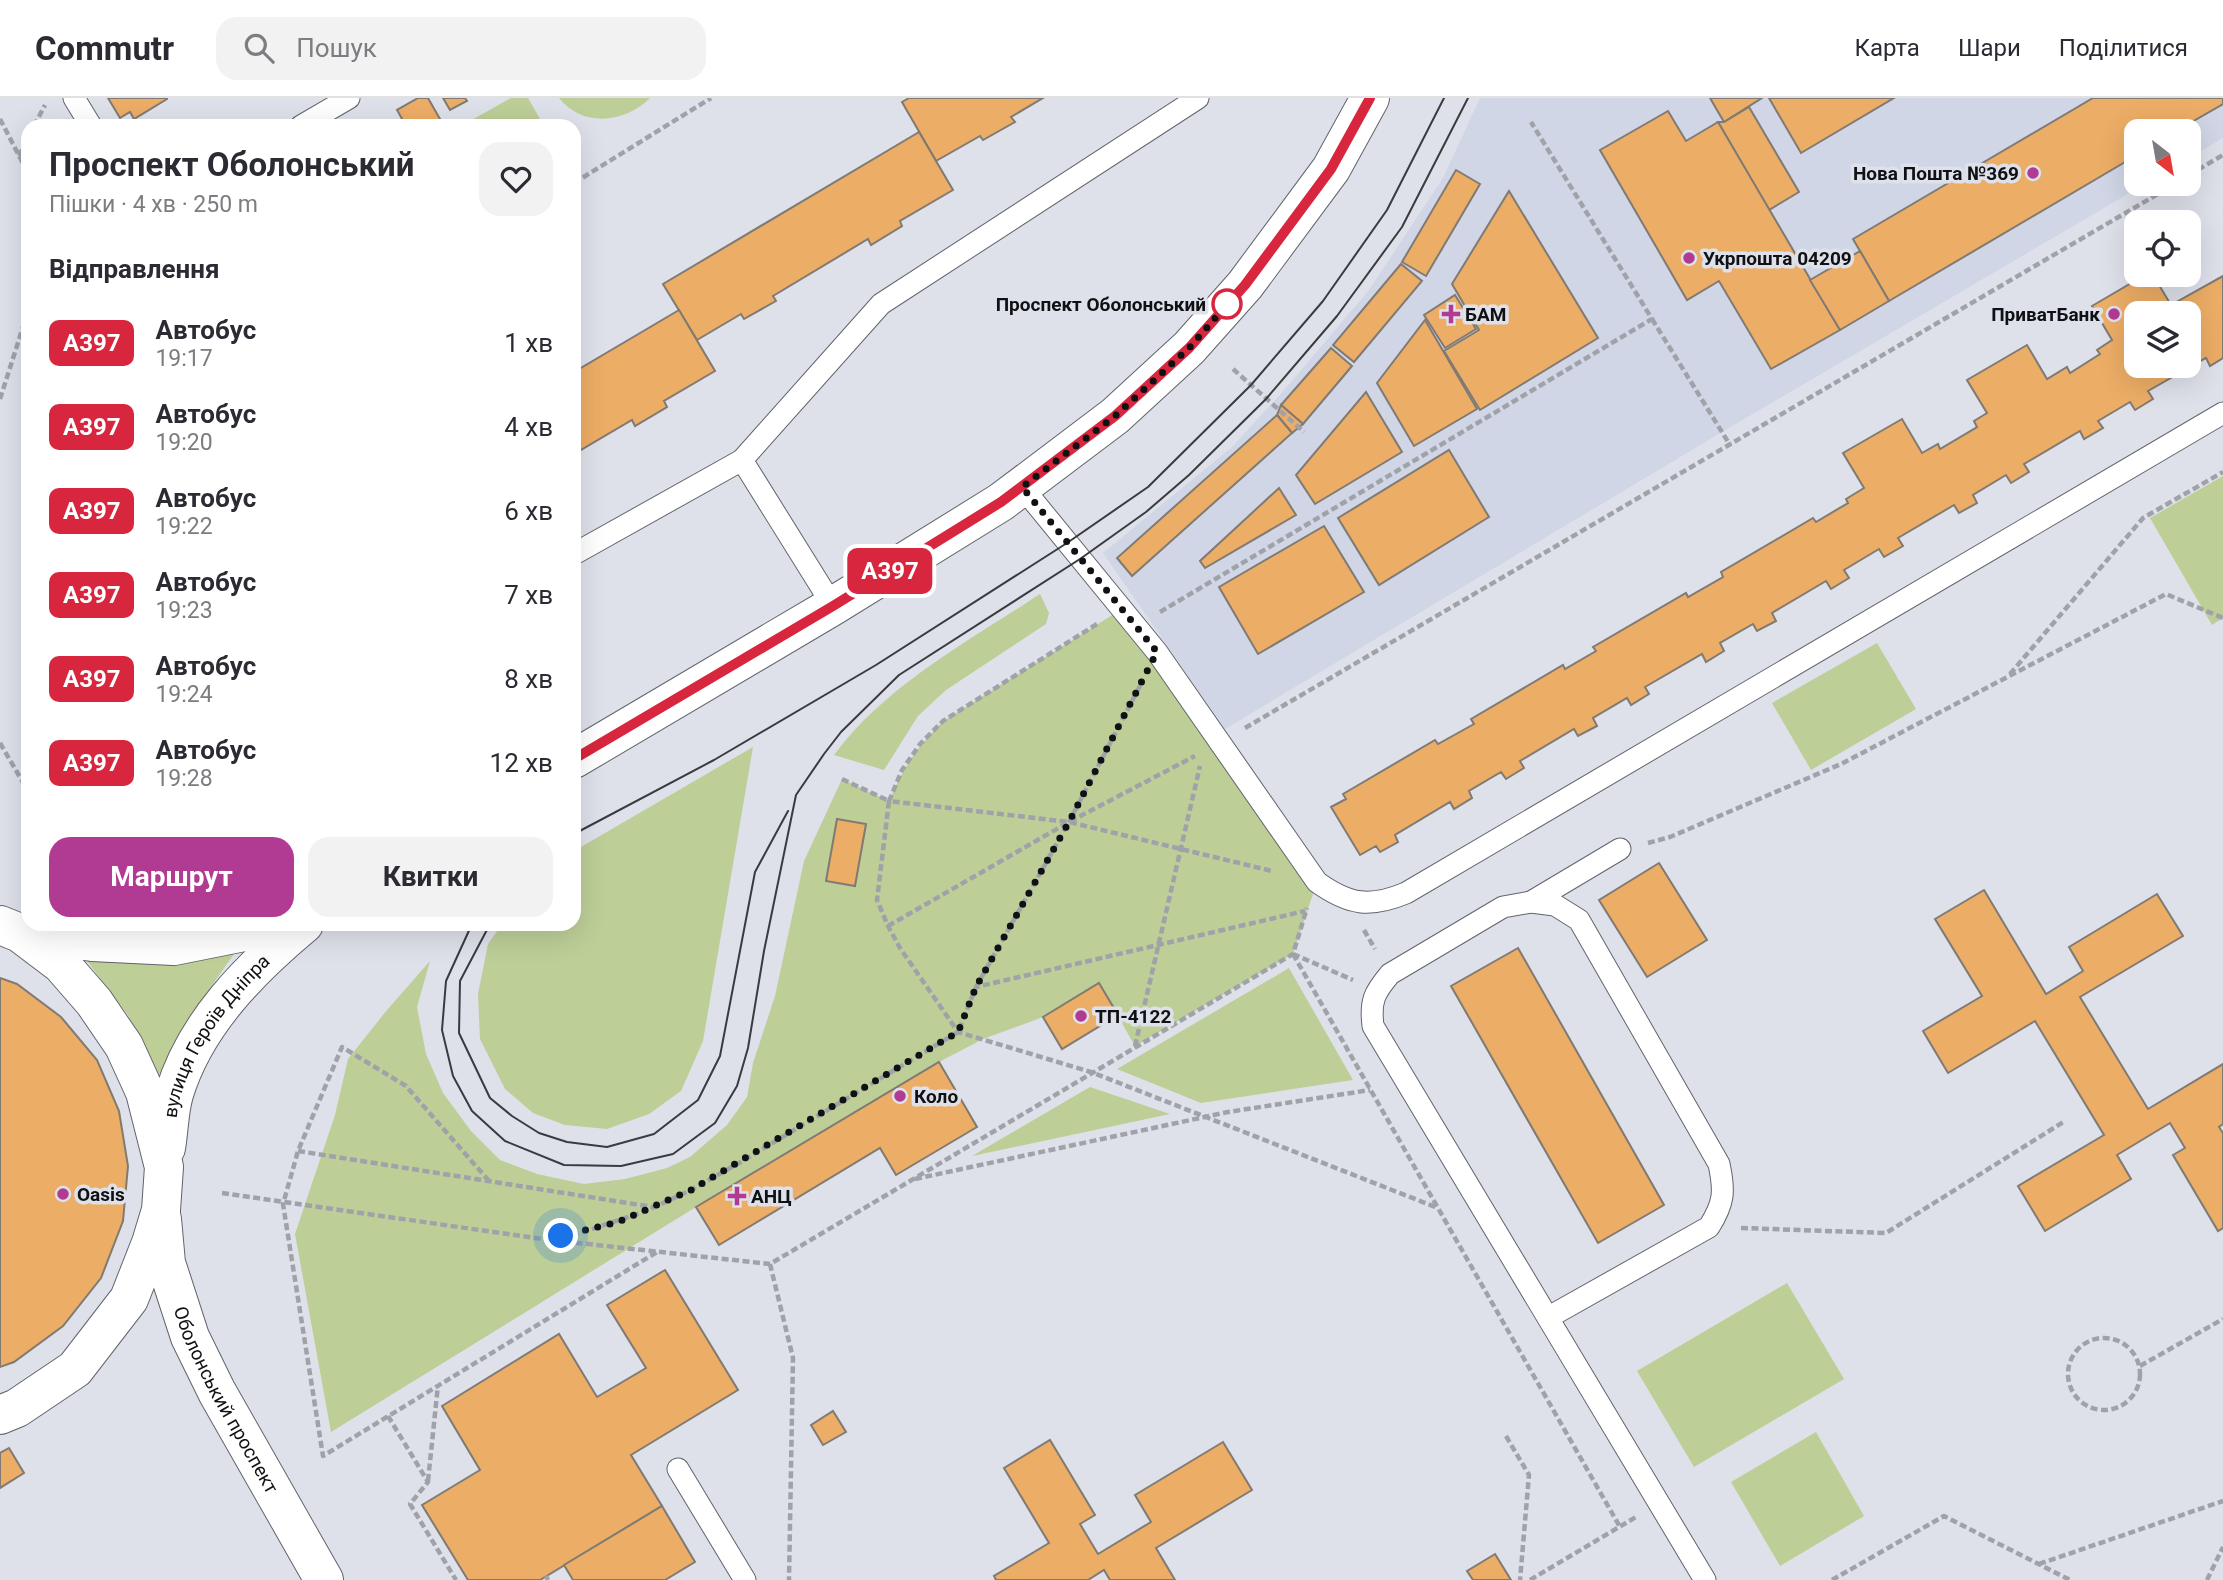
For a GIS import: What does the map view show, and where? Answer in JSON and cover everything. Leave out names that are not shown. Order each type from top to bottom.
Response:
[{"type":"main road","points":[[581,755],[833,606],[1022,487],[1115,416],[1189,348],[1245,285],[1331,169],[1370,98]]},
{"type":"main road","points":[[10,929],[61,964],[94,1002],[124,1046],[145,1092],[164,1167]]},
{"type":"main road","name":"вулиця Героїв Дніпра","points":[[23,931],[92,942],[174,946],[247,931]]},
{"type":"main road","name":"вулиця Героїв Дніпра","points":[[160,1210],[174,1095],[194,1049],[220,1007],[255,968],[296,931]]},
{"type":"main road","points":[[0,1415],[17,1408],[75,1368],[129,1299],[160,1210]]},
{"type":"main road","name":"Оболонський проспект","points":[[160,1210],[166,1264],[190,1337],[217,1392],[324,1580]]},
{"type":"lane","points":[[74,98],[87,119]]},
{"type":"lane","points":[[313,119],[349,98]]},
{"type":"lane","points":[[581,550],[742,460],[881,304],[1198,98]]},
{"type":"lane","points":[[1022,487],[1157,652],[1317,882],[1337,896],[1360,903],[1384,902],[1406,893],[2223,413]]},
{"type":"lane","points":[[742,460],[833,606]]},
{"type":"lane","points":[[1531,902],[1620,849]]},
{"type":"lane","points":[[1549,1317],[1709,1227],[1720,1210],[1724,1187],[1719,1164],[1579,920],[1555,905],[1531,902],[1503,907],[1383,982],[1371,1009],[1373,1026],[1705,1580]]},
{"type":"lane","points":[[678,1469],[745,1580]]},
{"type":"path","points":[[38,119],[48,98]]},
{"type":"path","points":[[581,179],[711,98]]},
{"type":"path","points":[[0,120],[21,160]]},
{"type":"path","points":[[1531,122],[1730,445]]},
{"type":"path","points":[[19,156],[21,152]]},
{"type":"path","points":[[2202,167],[2223,155]]},
{"type":"path","points":[[1221,742],[2155,196]]},
{"type":"path","points":[[542,1239],[580,1233],[618,1222],[691,1190],[958,1032],[976,987],[1069,822],[1157,652],[1156,615],[1652,319]]},
{"type":"path","points":[[0,399],[21,339]]},
{"type":"path","points":[[1233,369],[1304,432]]},
{"type":"path","points":[[2008,676],[2143,518],[2223,472]]},
{"type":"path","points":[[1620,849],[1670,837],[1841,764],[2166,594],[2223,618]]},
{"type":"path","points":[[1122,609],[943,721],[920,744],[902,770],[889,802],[877,900],[888,926],[958,1032],[1091,1072],[1438,1208]]},
{"type":"path","points":[[0,743],[21,779]]},
{"type":"path","points":[[888,926],[1069,822],[1203,751],[1135,1046]]},
{"type":"path","points":[[842,779],[889,802],[1069,822],[1317,882]]},
{"type":"path","points":[[1345,898],[1383,982]]},
{"type":"path","points":[[222,1194],[542,1239],[770,1264],[1293,954],[1306,911],[976,987]]},
{"type":"path","points":[[1293,954],[1383,982]]},
{"type":"path","points":[[1293,954],[1620,1527]]},
{"type":"path","points":[[489,1181],[406,1086],[342,1047],[298,1150],[284,1204],[323,1456],[658,1252]]},
{"type":"path","points":[[911,1180],[1206,1117],[1406,1084]]},
{"type":"path","points":[[1709,1227],[1885,1233],[2065,1121]]},
{"type":"path","points":[[298,1150],[653,1207]]},
{"type":"path","points":[[770,1264],[793,1358],[789,1580]]},
{"type":"path","points":[[2140,1366],[2223,1319]]},
{"type":"path","points":[[2095,1338],[2118,1340],[2129,1346],[2140,1366],[2141,1378],[2137,1390],[2119,1407],[2107,1410],[2094,1409],[2083,1404],[2074,1395],[2067,1372],[2076,1351],[2095,1338]]},
{"type":"path","points":[[438,1385],[428,1482],[410,1504],[456,1580]]},
{"type":"path","points":[[388,1416],[428,1482]]},
{"type":"path","points":[[1506,1436],[1529,1475],[1520,1580]]},
{"type":"path","points":[[2039,1564],[2223,1501]]},
{"type":"path","points":[[1531,1580],[1660,1504]]},
{"type":"path","points":[[1832,1580],[1944,1516],[2070,1580]]},
{"type":"path","points":[[2207,1580],[2223,1547]]},
{"type":"shaded area","points":[[1480,98],[2223,98],[2223,138],[2202,150],[2202,119],[2124,119],[2125,196],[1712,438],[1225,729],[1103,553],[1232,447],[1286,388],[1369,290],[1443,178]]},
{"type":"green space","points":[[511,98],[528,98],[540,119],[474,119]]},
{"type":"green space","points":[[559,98],[650,98],[629,113],[604,119],[580,114]]},
{"type":"green space","points":[[2223,476],[2223,618],[2212,625],[2150,518]]},
{"type":"green space","points":[[1040,594],[1049,613],[1046,624],[946,690],[918,716],[884,770],[834,755],[878,707],[903,686],[957,647]]},
{"type":"green space","points":[[1122,609],[1317,882],[1293,954],[1135,1046],[1099,983],[1043,1017],[983,1039],[939,1062],[696,1207],[331,1432],[295,1234],[335,1115],[348,1059],[430,961],[417,1007],[426,1054],[443,1093],[471,1131],[500,1160],[537,1174],[584,1184],[625,1179],[667,1168],[690,1157],[727,1125],[747,1097],[753,1063],[775,996],[804,861],[842,779],[889,801],[912,758],[943,721]]},
{"type":"green space","points":[[1877,643],[1916,709],[1811,770],[1772,703]]},
{"type":"green space","points":[[753,747],[703,1041],[681,1091],[649,1114],[607,1129],[565,1125],[533,1113],[505,1089],[480,1039],[478,994],[488,944],[497,931],[581,931],[581,847]]},
{"type":"green space","points":[[236,951],[192,1014],[158,1076],[128,1015],[84,957]]},
{"type":"green space","points":[[1289,968],[1353,1080],[1201,1103],[1117,1069]]},
{"type":"green space","points":[[1090,1087],[1170,1114],[972,1156]]},
{"type":"green space","points":[[1787,1283],[1844,1379],[1694,1467],[1637,1371]]},
{"type":"green space","points":[[1816,1432],[1864,1516],[1780,1566],[1731,1482]]},
{"type":"building","points":[[108,98],[167,99],[134,119],[130,112],[120,118]]},
{"type":"building","points":[[418,98],[428,98],[440,119],[402,119],[397,110]]},
{"type":"building","points":[[443,98],[465,98],[467,101],[450,110]]},
{"type":"building","points":[[909,98],[1043,98],[1011,117],[1015,122],[983,140],[980,136],[936,161],[902,102]]},
{"type":"building","points":[[1710,98],[1762,98],[1724,122]]},
{"type":"building","points":[[1769,98],[1894,98],[1801,153]]},
{"type":"building","points":[[2093,98],[2223,98],[2223,104],[2197,119],[2124,119],[2124,163],[1889,301],[1853,239]]},
{"type":"building","points":[[1749,107],[1799,192],[1769,210],[1718,122],[1724,122]]},
{"type":"building","points":[[1668,111],[1686,141],[1718,122],[1840,330],[1771,369],[1719,281],[1687,300],[1600,150]]},
{"type":"building","points":[[919,132],[953,190],[900,221],[902,226],[871,245],[868,239],[773,296],[776,301],[744,319],[741,314],[697,340],[663,284]]},
{"type":"building","points":[[1456,170],[1480,184],[1426,276],[1402,262]]},
{"type":"building","points":[[1509,191],[1598,338],[1480,410],[1444,351],[1479,330],[1452,284]]},
{"type":"building","points":[[1860,251],[1889,301],[1840,330],[1810,280]]},
{"type":"building","points":[[1401,264],[1422,281],[1354,362],[1333,345]]},
{"type":"building","points":[[2223,276],[2223,358],[2210,366],[2206,358],[2201,361],[2201,301],[2178,301]]},
{"type":"building","points":[[2124,287],[2160,287],[2169,301],[2124,301],[2124,378],[2171,378],[2148,391],[2153,399],[2135,410],[2130,402],[2098,421],[2103,428],[2084,439],[2080,431],[2024,464],[2029,472],[2011,483],[2006,475],[1973,495],[1977,503],[1959,513],[1954,505],[1898,538],[1903,546],[1884,557],[1879,549],[1844,570],[1849,578],[1831,589],[1826,581],[1772,613],[1776,621],[1757,631],[1753,624],[1720,643],[1724,651],[1706,662],[1702,654],[1645,687],[1649,694],[1631,705],[1627,698],[1593,718],[1597,726],[1578,736],[1574,729],[1520,761],[1524,768],[1506,779],[1501,772],[1469,791],[1472,798],[1454,809],[1450,802],[1395,835],[1398,842],[1380,852],[1376,846],[1360,855],[1331,807],[1346,799],[1343,794],[1435,740],[1438,744],[1474,724],[1471,719],[1563,665],[1565,669],[1596,651],[1593,647],[1686,593],[1688,597],[1723,577],[1721,572],[1813,518],[1816,522],[1848,503],[1846,499],[1864,488],[1843,453],[1902,419],[1922,453],[1938,444],[1940,449],[1977,427],[1974,421],[1987,413],[1967,380],[2027,345],[2047,379],[2067,367],[2070,373],[2100,354],[2097,350],[2112,340],[2092,306]]},
{"type":"building","points":[[1455,295],[1476,329],[1445,348],[1424,315]]},
{"type":"building","points":[[679,310],[715,371],[664,401],[667,407],[635,426],[632,420],[581,450],[581,368]]},
{"type":"building","points":[[1425,320],[1477,409],[1414,446],[1377,383]]},
{"type":"building","points":[[1331,348],[1352,366],[1303,424],[1281,405]]},
{"type":"building","points":[[1366,392],[1402,452],[1315,504],[1296,475]]},
{"type":"building","points":[[1281,405],[1303,424],[1292,433],[1277,415]]},
{"type":"building","points":[[1277,415],[1292,433],[1132,576],[1117,558]]},
{"type":"building","points":[[1449,450],[1489,517],[1379,585],[1338,518]]},
{"type":"building","points":[[1279,488],[1296,515],[1205,568],[1200,561]]},
{"type":"building","points":[[1324,526],[1364,592],[1258,654],[1219,587]]},
{"type":"building","points":[[837,819],[866,824],[855,886],[826,881]]},
{"type":"building","points":[[1659,863],[1707,940],[1647,977],[1599,900]]},
{"type":"building","points":[[1984,890],[2046,994],[2083,971],[2069,947],[2157,894],[2183,936],[2080,997],[2148,1109],[2223,1064],[2223,1124],[2219,1127],[2223,1133],[2223,1228],[2218,1231],[2173,1155],[2185,1148],[2170,1123],[2117,1155],[2131,1179],[2045,1231],[2018,1186],[2104,1135],[2035,1021],[1948,1073],[1923,1031],[1982,996],[1935,919]]},
{"type":"building","points":[[1518,948],[1664,1205],[1598,1243],[1451,986]]},
{"type":"building","name":"Oasis","points":[[0,978],[17,984],[61,1017],[97,1060],[119,1111],[128,1166],[123,1221],[101,1278],[63,1326],[14,1362],[0,1367]]},
{"type":"building","name":"ТП-4122","points":[[1099,983],[1118,1015],[1062,1049],[1043,1017]]},
{"type":"building","points":[[939,1062],[977,1127],[896,1175],[880,1148],[719,1245],[696,1207]]},
{"type":"building","points":[[665,1270],[738,1390],[631,1455],[662,1506],[540,1580],[468,1580],[422,1505],[480,1470],[442,1406],[559,1334],[597,1397],[646,1368],[607,1305]]},
{"type":"building","points":[[833,1411],[846,1432],[823,1445],[811,1425]]},
{"type":"building","points":[[1050,1440],[1095,1515],[1080,1524],[1098,1554],[1151,1522],[1135,1495],[1223,1442],[1252,1490],[1156,1548],[1175,1580],[1110,1580],[1104,1570],[1088,1580],[996,1580],[994,1576],[1049,1543],[1004,1468]]},
{"type":"building","points":[[9,1448],[24,1473],[0,1488],[0,1453]]},
{"type":"building","points":[[662,1506],[695,1562],[665,1580],[573,1580],[564,1565]]},
{"type":"building","points":[[1495,1554],[1511,1580],[1473,1580],[1467,1571]]},
{"type":"tram line","points":[[581,830],[714,760],[876,665],[1067,543],[1148,487],[1251,385],[1323,301],[1387,210],[1444,98]]},
{"type":"tram line","points":[[469,931],[446,981],[442,1030],[453,1076],[472,1111],[505,1141],[564,1165],[621,1166],[673,1154],[715,1123],[737,1086],[748,1048],[764,951],[796,795],[824,754],[841,732],[899,675],[1080,559],[1146,512],[1189,475],[1266,399],[1337,316],[1402,227],[1468,98]]},
{"type":"tram line","points":[[486,931],[460,981],[459,1033],[490,1098],[539,1133],[567,1142],[607,1147],[654,1134],[698,1100],[720,1056],[755,872],[788,811]]},
{"type":"bus line","name":"А397","points":[[581,755],[833,606],[1001,502],[1115,416],[1189,348],[1245,285],[1331,169],[1370,98]]},
{"type":"place","name":"Нова Пошта №369","points":[[2033,173]]},
{"type":"place","name":"Укрпошта 04209","points":[[1689,258]]},
{"type":"place","name":"Проспект Оболонський","points":[[1227,304]]},
{"type":"place","name":"БАМ","points":[[1451,314]]},
{"type":"place","name":"ПриватБанк","points":[[2114,314]]},
{"type":"place","name":"ТП-4122","points":[[1081,1016]]},
{"type":"place","name":"Коло","points":[[900,1096]]},
{"type":"place","name":"Oasis","points":[[63,1194]]},
{"type":"place","name":"АНЦ","points":[[737,1196]]},
{"type":"route","points":[[561,1236],[618,1222],[691,1190],[958,1032],[976,987],[1069,822],[1157,652],[1022,487],[1115,416],[1189,348],[1231,300],[1227,304]]}]
